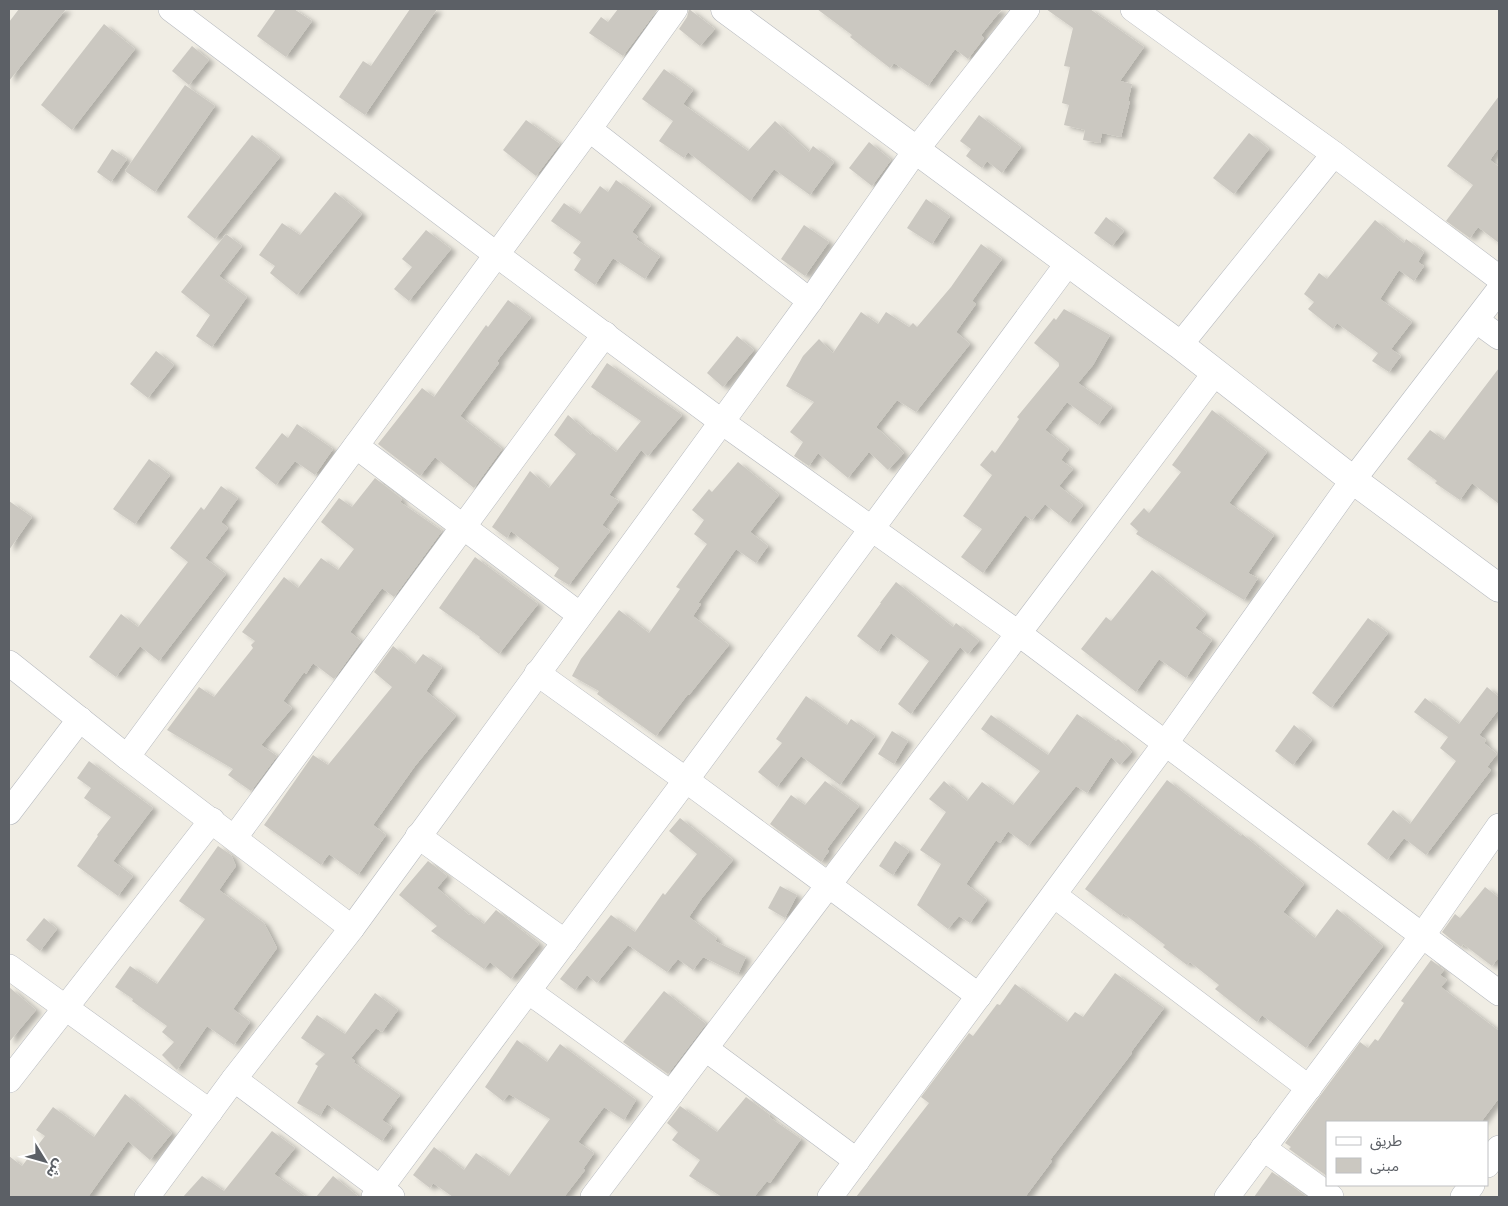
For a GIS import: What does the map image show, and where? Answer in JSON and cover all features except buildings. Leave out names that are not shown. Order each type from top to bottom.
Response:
[{"type":"street","points":[[171,9],[722,422],[1018,633],[1499,993]]},
{"type":"street","points":[[127,757],[497,255],[675,9]]},
{"type":"street","points":[[725,9],[1180,345],[1353,480],[1499,588]]},
{"type":"street","points":[[147,1197],[234,1079],[352,928],[810,301],[916,150],[1027,9]]},
{"type":"street","points":[[1133,9],[1334,154],[1499,278]]},
{"type":"street","points":[[589,129],[810,301]]},
{"type":"street","points":[[1180,345],[1334,154]]},
{"type":"street","points":[[234,1079],[382,1194],[528,991],[1068,263]]},
{"type":"street","points":[[830,1197],[1165,744],[1353,480],[1499,290]]},
{"type":"street","points":[[1477,320],[1499,337]]},
{"type":"street","points":[[235,837],[605,334]]},
{"type":"street","points":[[593,1197],[1215,372]]},
{"type":"street","points":[[356,446],[580,615]]},
{"type":"street","points":[[9,664],[127,757],[235,837],[352,928]]},
{"type":"street","points":[[537,673],[686,780],[979,996]]},
{"type":"street","points":[[9,812],[80,719]]},
{"type":"street","points":[[9,1080],[64,1007],[212,820]]},
{"type":"street","points":[[1227,1197],[1422,936],[1499,826]]},
{"type":"street","points":[[418,836],[565,942]]},
{"type":"street","points":[[1054,895],[1309,1088]]},
{"type":"street","points":[[9,967],[210,1112]]},
{"type":"street","points":[[528,991],[671,1094]]},
{"type":"street","points":[[706,1049],[857,1160]]},
{"type":"street","points":[[1263,1148],[1331,1197]]},
{"type":"street","points":[[1488,1164],[1499,1148]]},
{"type":"street","points":[[1463,1197],[1471,1186]]}]
